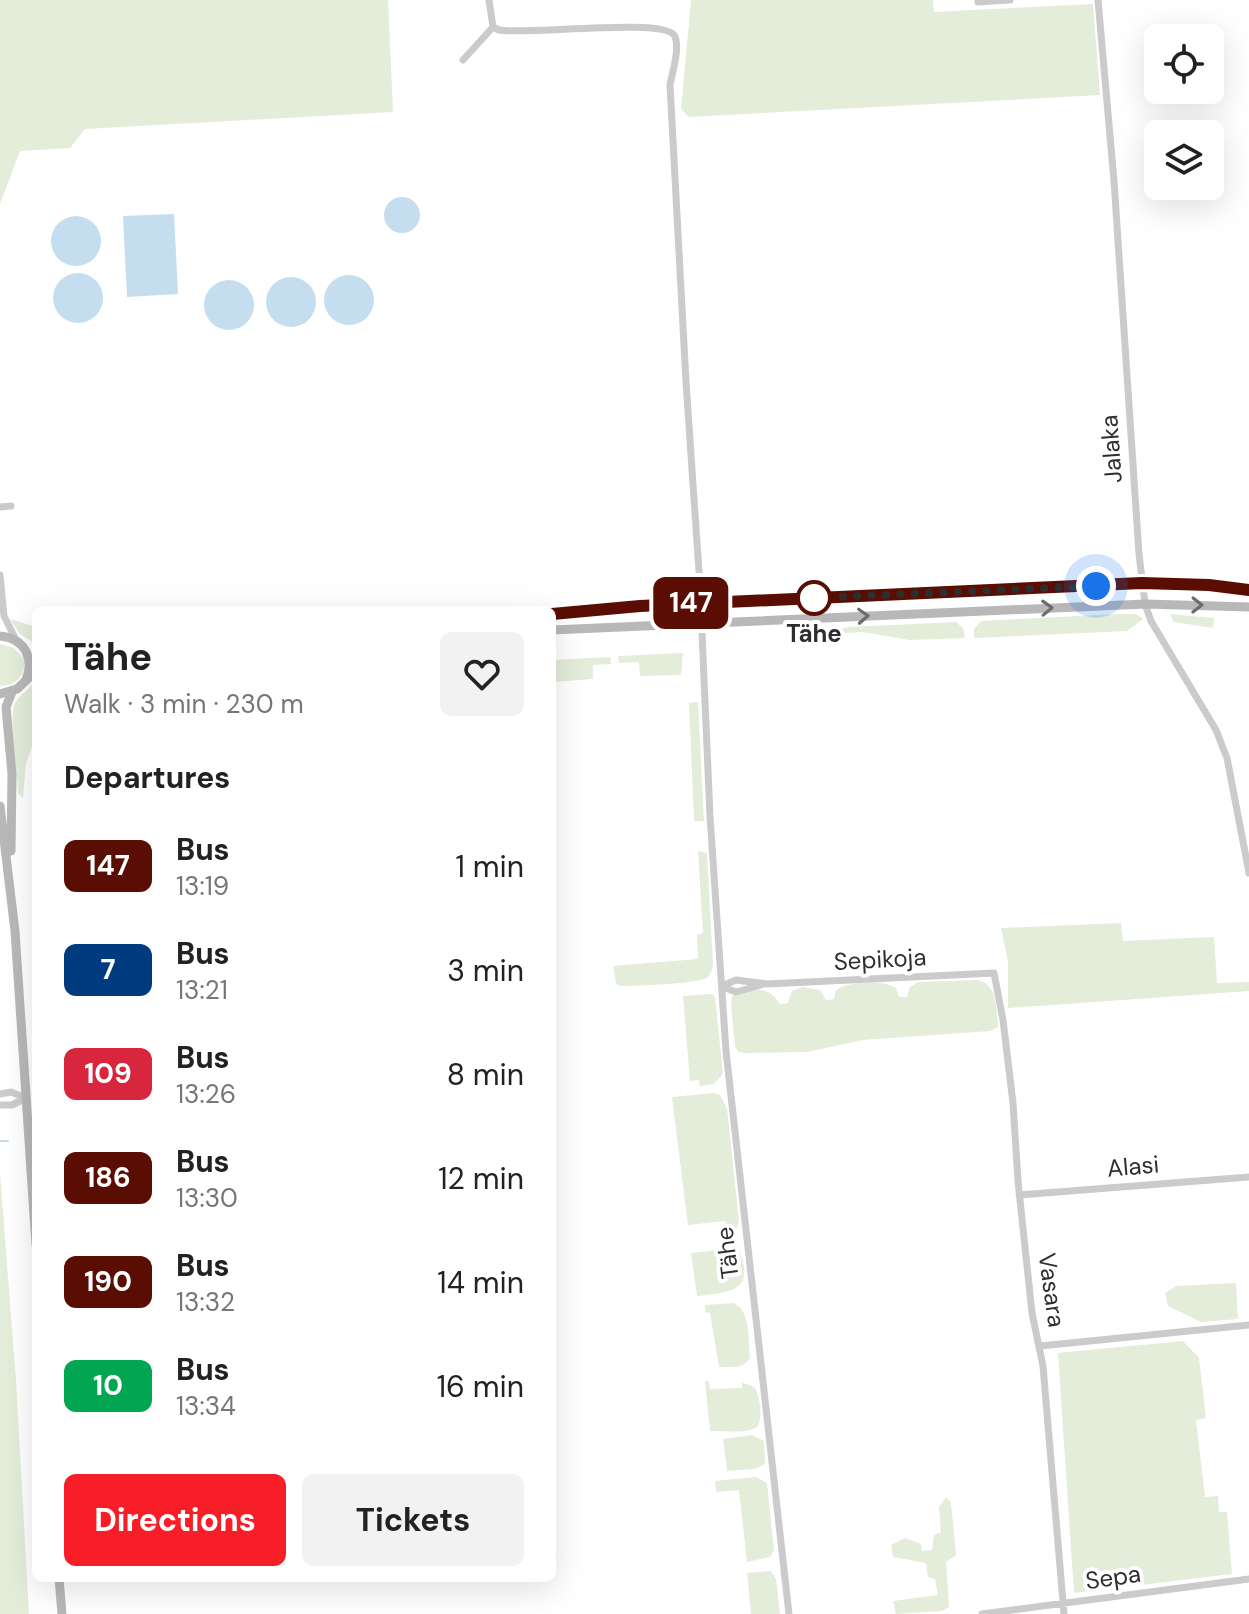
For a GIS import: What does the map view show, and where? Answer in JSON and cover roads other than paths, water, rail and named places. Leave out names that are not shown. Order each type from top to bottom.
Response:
[{"type":"main road","points":[[556,614],[700,603],[1142,583],[1249,590]]},
{"type":"main road","points":[[556,630],[1145,604],[1249,607]]},
{"type":"main road","points":[[0,636],[32,648]]},
{"type":"main road","points":[[19,643],[30,662],[26,680]]},
{"type":"main road","points":[[10,878],[12,774],[6,707],[12,692],[32,675]]},
{"type":"main road","points":[[0,694],[12,692]]},
{"type":"main road","points":[[0,806],[10,878],[32,1186]]},
{"type":"main road","points":[[59,1582],[62,1614]]},
{"type":"street","points":[[463,60],[493,27],[489,0]]},
{"type":"street","points":[[978,0],[1010,0]]},
{"type":"street","name":"Jalaka","points":[[1098,0],[1145,604],[1151,621],[1216,730],[1227,758],[1249,873]]},
{"type":"street","name":"Tähe","points":[[493,27],[507,32],[645,27],[670,31],[677,43],[670,85],[722,986],[741,1200],[789,1614]]},
{"type":"street","points":[[0,507],[11,506]]},
{"type":"street","points":[[0,579],[4,616],[19,643]]},
{"type":"street","name":"Sepikoja","points":[[722,986],[736,980],[767,984],[994,973]]},
{"type":"street","name":"Vasara","points":[[994,973],[1012,1088],[1019,1195],[1032,1313],[1040,1346],[1064,1614]]},
{"type":"street","points":[[0,1094],[11,1092],[26,1098]]},
{"type":"street","points":[[0,1105],[12,1105],[26,1098]]},
{"type":"street","name":"Alasi","points":[[1019,1195],[1249,1177]]},
{"type":"street","points":[[1040,1346],[1249,1325]]},
{"type":"street","name":"Sepa","points":[[982,1614],[1249,1579]]},
{"type":"water","points":[[402,197],[415,202],[420,215],[415,228],[402,233],[389,228],[384,215],[389,202]]},
{"type":"water","points":[[174,214],[178,294],[127,297],[123,216]]},
{"type":"water","points":[[76,216],[94,223],[101,241],[94,259],[76,266],[58,259],[51,241],[58,223]]},
{"type":"water","points":[[78,273],[96,280],[103,298],[96,316],[78,323],[60,316],[53,298],[60,280]]},
{"type":"water","points":[[349,275],[367,282],[374,300],[367,318],[349,325],[331,318],[324,300],[331,282]]},
{"type":"water","points":[[291,277],[309,284],[316,302],[309,320],[291,327],[273,320],[266,302],[273,284]]},
{"type":"water","points":[[229,280],[247,287],[254,305],[247,323],[229,330],[211,323],[204,305],[211,287]]},
{"type":"waterway","points":[[0,1141],[8,1141]]},
{"type":"place","name":"Tähe","points":[[814,598]]}]
